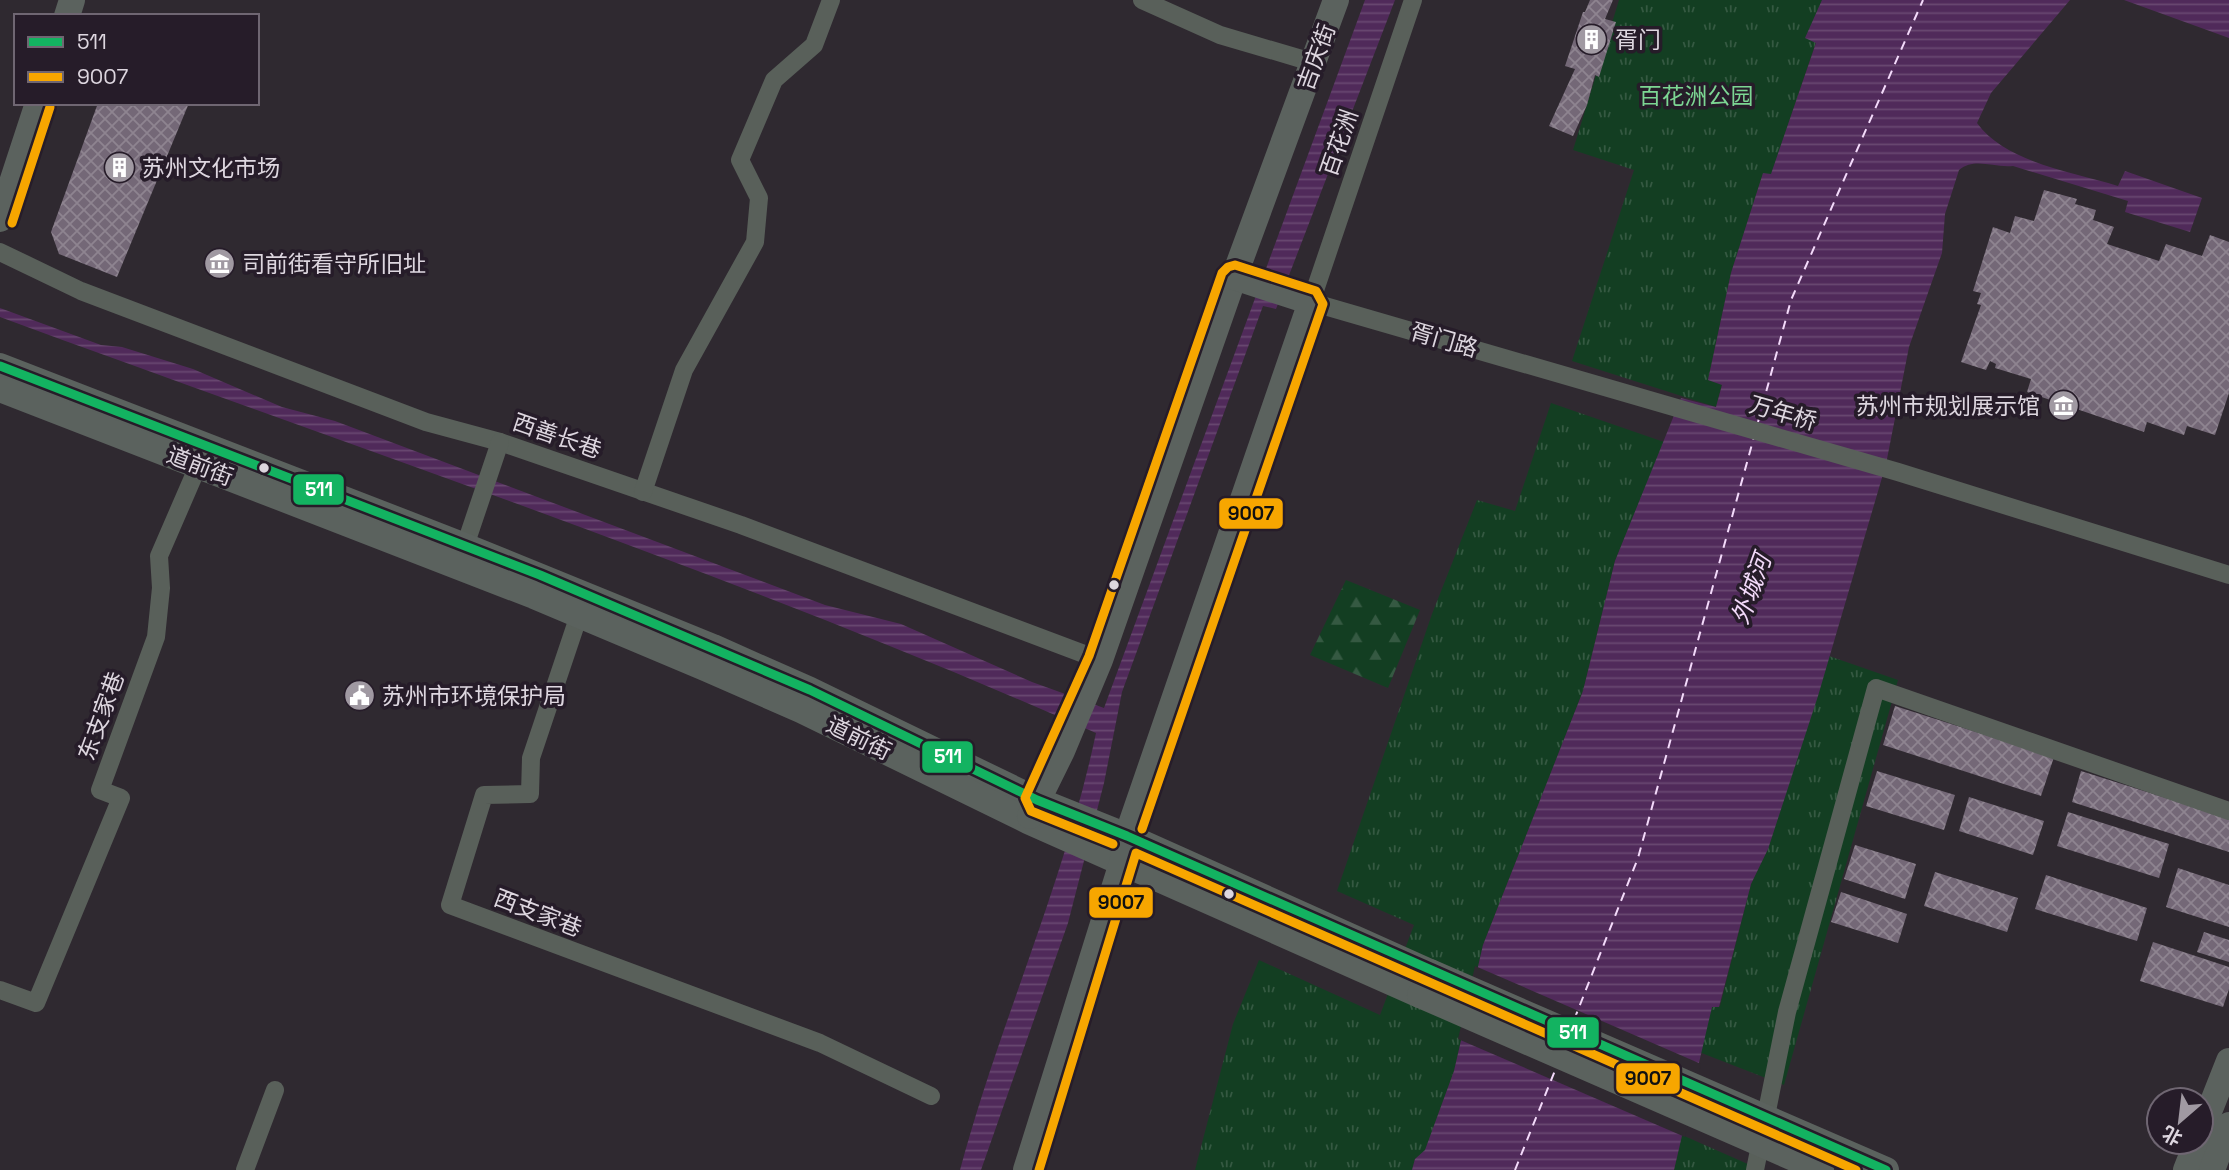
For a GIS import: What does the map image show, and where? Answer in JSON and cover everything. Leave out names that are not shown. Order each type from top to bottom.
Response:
[{"type":"main road","name":"吉庆街","points":[[1033,811],[1062,751],[1100,660],[1239,279],[1336,0]]},
{"type":"main road","points":[[0,219],[37,105]]},
{"type":"main road","name":"胥门路","points":[[1239,279],[1302,298]]},
{"type":"main road","points":[[1026,1170],[1122,863],[1109,838],[1302,298]]},
{"type":"main road","name":"道前街","points":[[0,366],[465,546],[798,684],[1033,811]]},
{"type":"main road","name":"道前街","points":[[0,389],[579,615],[1033,811],[1109,838],[1821,1170]]},
{"type":"main road","name":"道前街","points":[[1122,863],[1886,1170]]},
{"type":"main road","points":[[2215,1096],[2229,1060]]},
{"type":"main road","points":[[2212,1170],[2229,1125]]},
{"type":"street","points":[[643,492],[684,370],[755,242],[759,198],[740,160],[774,80],[814,45],[831,0]]},
{"type":"street","points":[[1142,0],[1220,35],[1315,63]]},
{"type":"street","name":"百花洲","points":[[1302,298],[1413,0]]},
{"type":"street","name":"西善长巷","points":[[0,253],[81,291],[426,422],[500,442],[754,530],[1100,660]]},
{"type":"street","name":"胥门路","points":[[1302,298],[1655,401]]},
{"type":"street","name":"万年桥","points":[[1655,401],[1898,472],[2229,575]]},
{"type":"street","points":[[465,546],[500,442]]},
{"type":"street","name":"东支家巷","points":[[0,990],[36,1003],[121,798],[100,790],[156,636],[161,588],[159,556],[198,466]]},
{"type":"street","name":"西支家巷","points":[[579,615],[531,758],[530,794],[484,795],[450,905],[820,1043],[931,1096]]},
{"type":"street","points":[[1755,1170],[1787,1012],[1876,688],[2229,811]]},
{"type":"street","points":[[245,1170],[275,1090]]},
{"type":"green space","name":"百花洲公园","points":[[1619,0],[1822,0],[1806,38],[1816,42],[1771,175],[1763,174],[1731,273],[1708,380],[1722,384],[1716,407],[1572,361],[1634,170],[1573,150]]},
{"type":"green space","points":[[1551,403],[1664,442],[1615,561],[1583,691],[1483,945],[1454,1071],[1425,1151],[1415,1159],[1412,1170],[1195,1170],[1233,1024],[1259,960],[1380,1015],[1414,925],[1337,891],[1432,614],[1477,500],[1515,511]]},
{"type":"green space","points":[[1346,580],[1420,610],[1388,688],[1310,655]]},
{"type":"green space","points":[[1829,656],[1898,680],[1784,1085],[1699,1052],[1712,1007],[1720,1006],[1751,884],[1768,849]]},
{"type":"green space","points":[[1682,1135],[1750,1165],[1749,1170],[1674,1170]]},
{"type":"water","points":[[1365,0],[1395,0],[1276,309],[1263,306],[1122,692],[1104,783],[1068,923],[981,1170],[960,1170],[1067,844],[1096,733],[961,675],[689,568],[0,317],[0,308],[101,345],[122,347],[193,369],[282,407],[335,421],[825,605],[901,624],[1032,682],[1104,708]]},
{"type":"water","name":"外城河","points":[[1822,0],[2070,0],[1991,93],[1977,123],[2005,148],[2042,164],[2118,186],[2125,171],[2202,198],[2190,232],[2125,212],[2128,201],[2013,166],[1971,164],[1959,170],[1945,214],[1942,253],[1909,347],[1886,464],[1818,696],[1768,849],[1751,884],[1719,1007],[1712,1007],[1674,1170],[1412,1170],[1415,1159],[1425,1150],[1454,1071],[1483,945],[1583,691],[1615,561],[1681,398],[1716,407],[1722,385],[1708,380],[1731,273],[1763,173],[1771,174],[1816,43],[1805,38]]},
{"type":"water","points":[[2124,0],[2229,0],[2229,38]]},
{"type":"pier","points":[[1475,966],[1701,1064],[1685,1137],[1458,1039]]},
{"type":"building","points":[[1590,0],[1613,0],[1605,19],[1616,22],[1599,77],[1595,75],[1587,105],[1573,136],[1549,126],[1575,69],[1565,66],[1583,12]]},
{"type":"building","name":"苏州文化市场","points":[[97,105],[188,105],[117,277],[59,254],[51,232]]},
{"type":"building","points":[[2044,190],[2077,199],[2075,204],[2096,210],[2093,220],[2114,227],[2107,244],[2159,261],[2166,244],[2202,256],[2210,235],[2229,242],[2229,393],[2215,435],[2187,426],[2184,435],[2147,422],[2144,432],[2027,392],[2031,379],[1995,368],[1996,364],[1990,361],[1986,370],[1961,362],[1981,305],[1977,304],[1981,293],[1973,291],[1993,227],[2010,233],[2015,216],[2034,221]]},
{"type":"building","points":[[1895,706],[2054,757],[2041,796],[1883,745]]},
{"type":"building","points":[[1877,771],[1955,795],[1944,830],[1866,806]]},
{"type":"building","points":[[2081,771],[2229,818],[2229,852],[2072,802]]},
{"type":"building","points":[[1969,797],[2044,821],[2033,855],[1959,831]]},
{"type":"building","points":[[2068,812],[2169,844],[2159,878],[2057,846]]},
{"type":"building","points":[[1855,845],[1916,864],[1905,899],[1844,879]]},
{"type":"building","points":[[2178,868],[2229,885],[2229,927],[2166,907]]},
{"type":"building","points":[[1935,872],[2018,898],[2007,932],[1924,906]]},
{"type":"building","points":[[2046,875],[2147,908],[2137,941],[2035,909]]},
{"type":"building","points":[[1841,892],[1907,914],[1898,943],[1831,922]]},
{"type":"building","points":[[2204,932],[2229,940],[2229,962],[2197,952]]},
{"type":"building","points":[[2153,942],[2229,967],[2229,989],[2223,1007],[2140,981]]},
{"type":"ferry route","points":[[1758,422],[1791,300],[1923,0]]},
{"type":"ferry route","points":[[1574,1020],[1638,858],[1754,437]]},
{"type":"ferry route","points":[[1515,1170],[1556,1068]]},
{"type":"transit line","name":"9007","points":[[12,223],[50,107]]},
{"type":"transit line","name":"9007","points":[[1113,844],[1031,811],[1025,798],[1089,656],[1222,273],[1235,265],[1316,291],[1323,304],[1142,829]]},
{"type":"transit line","name":"511","points":[[0,366],[540,575],[810,690],[1037,800],[1127,836],[1886,1170]]},
{"type":"transit line","name":"9007","points":[[1039,1170],[1136,853],[1856,1170]]},
{"type":"place","name":"胥门","points":[[1592,40]]},
{"type":"place","name":"苏州文化市场","points":[[119,168]]},
{"type":"place","name":"司前街看守所旧址","points":[[219,264]]},
{"type":"place","name":"苏州市规划展示馆","points":[[2063,406]]},
{"type":"place","name":"苏州市环境保护局","points":[[359,696]]}]
